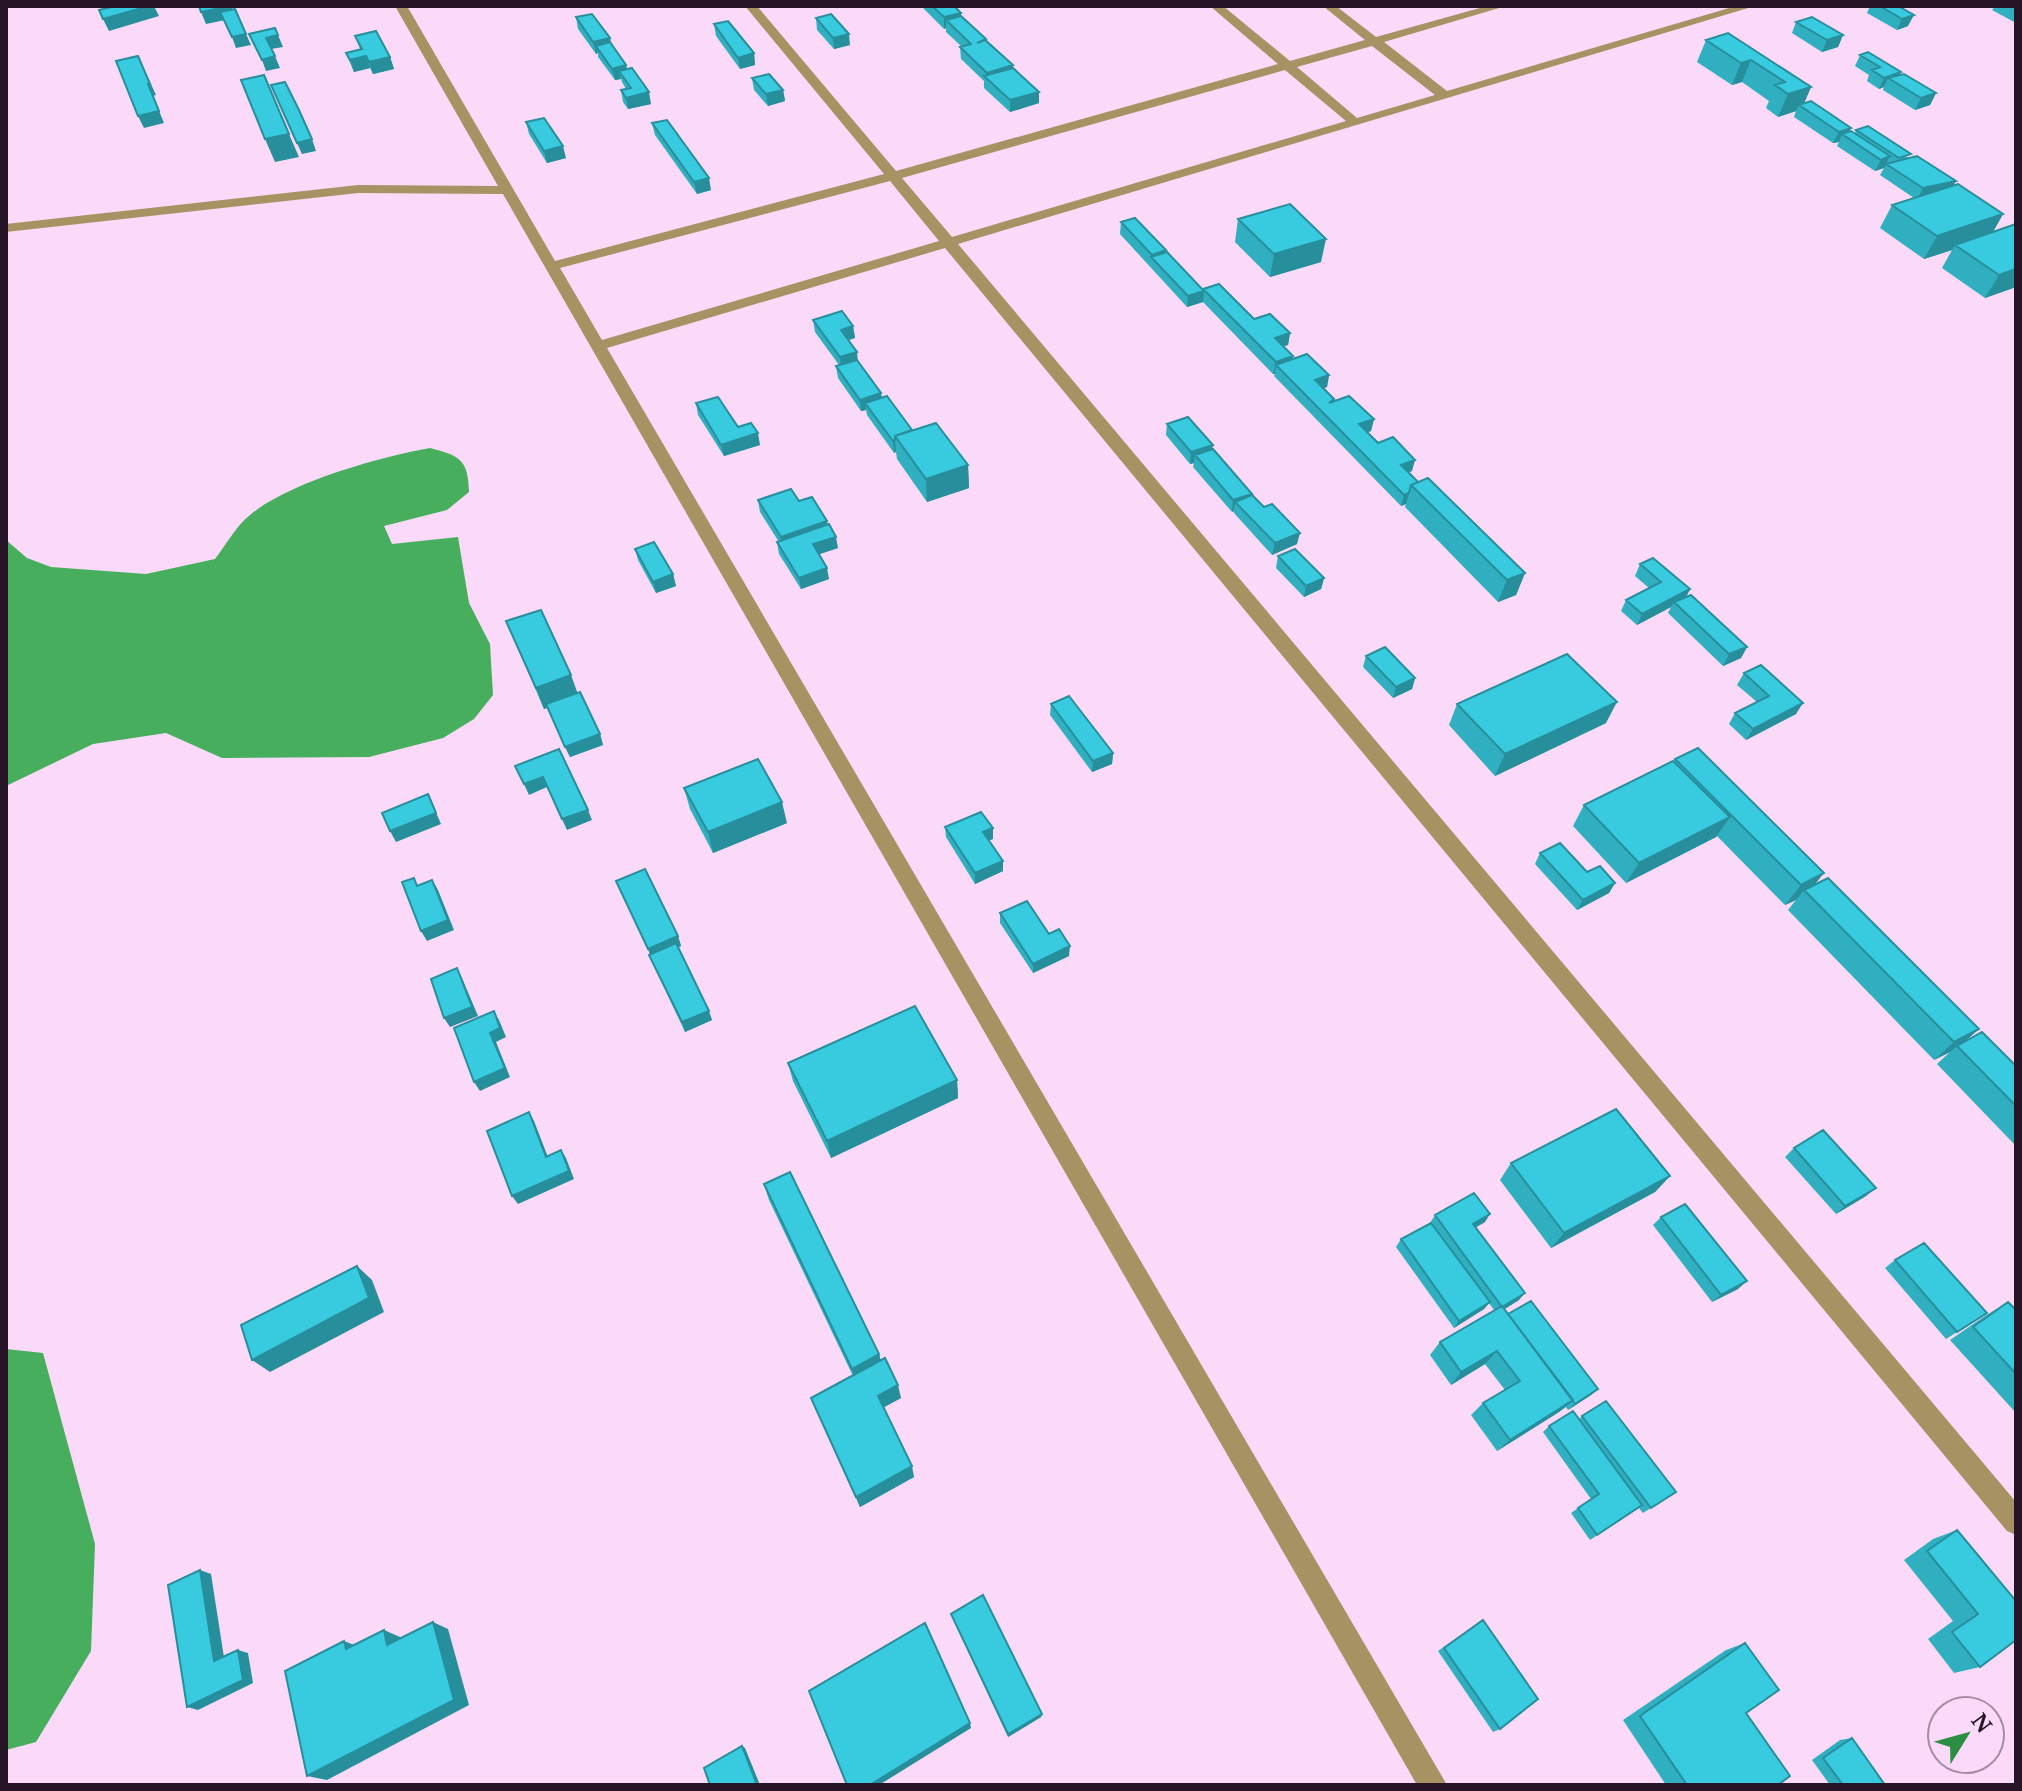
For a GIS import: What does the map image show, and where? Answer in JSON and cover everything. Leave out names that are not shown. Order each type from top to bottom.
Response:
[{"type":"street","points":[[401,6],[1433,1785]]},
{"type":"street","points":[[751,6],[2016,1522]]},
{"type":"street","points":[[1216,6],[1355,122]]},
{"type":"street","points":[[1329,6],[1445,96]]},
{"type":"street","points":[[551,266],[893,176],[1500,6]]},
{"type":"street","points":[[598,346],[1749,6]]},
{"type":"street","points":[[6,228],[358,189],[507,190]]},
{"type":"shaded area","points":[[430,448],[460,461],[467,472],[469,492],[447,510],[384,526],[392,544],[458,537],[469,603],[490,644],[493,695],[474,719],[443,738],[369,757],[222,758],[166,733],[93,744],[6,786],[6,540],[27,558],[51,567],[146,574],[215,559],[245,519],[288,492],[361,464]]},
{"type":"shaded area","points":[[6,1349],[43,1353],[95,1544],[91,1651],[36,1742],[6,1750]]},
{"type":"building","points":[[116,6],[149,6],[103,19],[99,10]]},
{"type":"building","points":[[199,6],[230,6],[201,12]]},
{"type":"building","points":[[932,6],[954,6],[961,13],[944,17]]},
{"type":"building","points":[[1880,6],[1898,6],[1914,15],[1902,19]]},
{"type":"building","points":[[235,9],[246,34],[232,37],[220,12]]},
{"type":"building","points":[[592,14],[610,38],[593,42],[576,17]]},
{"type":"building","points":[[831,14],[849,34],[833,38],[816,18]]},
{"type":"building","points":[[961,16],[986,39],[977,43],[985,40],[1013,65],[987,73],[960,47],[971,44],[946,20]]},
{"type":"building","points":[[1812,17],[1843,35],[1827,40],[1796,22]]},
{"type":"building","points":[[728,21],[754,53],[738,58],[714,24]]},
{"type":"building","points":[[275,28],[278,35],[266,38],[275,56],[262,60],[249,34]]},
{"type":"building","points":[[376,31],[390,57],[369,62],[366,56],[350,60],[346,53],[362,49],[355,36]]},
{"type":"building","points":[[1728,33],[1811,87],[1788,94],[1775,85],[1785,82],[1751,60],[1741,63],[1706,40]]},
{"type":"building","points":[[610,42],[626,65],[612,69],[596,46]]},
{"type":"building","points":[[1868,52],[1901,72],[1884,78],[1872,70],[1880,67],[1860,55]]},
{"type":"building","points":[[138,56],[159,111],[138,116],[116,61]]},
{"type":"building","points":[[632,68],[649,92],[626,98],[621,90],[631,88],[619,71]]},
{"type":"building","points":[[1013,68],[1039,92],[1010,100],[984,76]]},
{"type":"building","points":[[769,74],[783,90],[766,94],[752,78]]},
{"type":"building","points":[[1904,74],[1936,93],[1921,98],[1888,78]]},
{"type":"building","points":[[264,75],[289,134],[265,139],[241,80]]},
{"type":"building","points":[[285,82],[312,139],[297,143],[271,85]]},
{"type":"building","points":[[1811,101],[1851,128],[1839,132],[1799,105]]},
{"type":"building","points":[[544,118],[563,146],[544,151],[526,122]]},
{"type":"building","points":[[667,120],[709,178],[694,182],[652,123]]},
{"type":"building","points":[[1868,126],[1911,154],[1899,158],[1856,130]]},
{"type":"building","points":[[1851,131],[1890,156],[1881,160],[1842,134]]},
{"type":"building","points":[[1917,156],[1956,181],[1923,188],[1886,164]]},
{"type":"building","points":[[1958,184],[2003,214],[1937,236],[1892,205]]},
{"type":"building","points":[[1290,204],[1326,239],[1274,254],[1238,219]]},
{"type":"building","points":[[1135,218],[1166,250],[1152,255],[1121,222]]},
{"type":"building","points":[[2016,224],[2016,269],[1999,275],[1955,245]]},
{"type":"building","points":[[1167,252],[1204,291],[1188,296],[1151,257]]},
{"type":"building","points":[[1219,284],[1254,319],[1270,314],[1290,333],[1275,338],[1293,356],[1276,362],[1203,289]]},
{"type":"building","points":[[842,311],[853,326],[841,330],[857,352],[840,357],[813,320]]},
{"type":"building","points":[[1307,354],[1329,375],[1315,380],[1334,399],[1329,403],[1349,396],[1374,419],[1359,424],[1378,443],[1393,437],[1415,460],[1401,465],[1418,482],[1411,485],[1409,493],[1404,495],[1276,365]]},
{"type":"building","points":[[857,360],[881,393],[860,400],[836,366]]},
{"type":"building","points":[[887,396],[912,430],[895,436],[893,441],[865,403]]},
{"type":"building","points":[[718,397],[738,427],[751,423],[758,433],[721,445],[696,403]]},
{"type":"building","points":[[1188,417],[1213,445],[1191,452],[1167,424]]},
{"type":"building","points":[[936,423],[968,465],[926,479],[895,436]]},
{"type":"building","points":[[1213,449],[1252,494],[1233,500],[1195,455]]},
{"type":"building","points":[[1428,478],[1525,573],[1507,580],[1411,485]]},
{"type":"building","points":[[791,489],[799,501],[812,497],[827,521],[781,537],[758,500]]},
{"type":"building","points":[[1252,495],[1264,507],[1272,504],[1300,533],[1275,543],[1235,502]]},
{"type":"building","points":[[829,524],[836,537],[813,544],[827,568],[799,578],[777,542]]},
{"type":"building","points":[[654,542],[673,574],[653,582],[635,549]]},
{"type":"building","points":[[1295,549],[1324,578],[1306,586],[1278,556]]},
{"type":"building","points":[[1653,558],[1690,589],[1642,614],[1626,600],[1661,582],[1640,564]]},
{"type":"building","points":[[1691,595],[1747,647],[1729,654],[1674,602]]},
{"type":"building","points":[[541,610],[571,675],[536,688],[506,621]]},
{"type":"building","points":[[1385,647],[1415,678],[1396,687],[1366,656]]},
{"type":"building","points":[[1567,654],[1617,702],[1505,754],[1457,704]]},
{"type":"building","points":[[1761,665],[1803,703],[1753,729],[1735,713],[1769,696],[1744,673]]},
{"type":"building","points":[[580,692],[600,734],[565,747],[546,704]]},
{"type":"building","points":[[1069,696],[1113,753],[1093,761],[1051,704]]},
{"type":"building","points":[[1698,748],[1824,873],[1801,885],[1675,759]]},
{"type":"building","points":[[559,749],[588,810],[562,819],[543,777],[524,784],[515,766]]},
{"type":"building","points":[[758,759],[782,802],[708,832],[684,788]]},
{"type":"building","points":[[1673,761],[1730,817],[1639,863],[1584,805]]},
{"type":"building","points":[[428,794],[436,813],[390,831],[382,813]]},
{"type":"building","points":[[981,812],[993,828],[983,832],[1003,861],[975,873],[945,827]]},
{"type":"building","points":[[1560,843],[1587,872],[1600,866],[1615,883],[1583,900],[1540,853]]},
{"type":"building","points":[[645,869],[678,936],[648,949],[616,881]]},
{"type":"building","points":[[414,878],[417,886],[432,880],[448,920],[421,931],[402,882]]},
{"type":"building","points":[[1828,878],[1979,1029],[1954,1042],[1804,890]]},
{"type":"building","points":[[1027,901],[1049,934],[1059,929],[1070,946],[1033,964],[1000,913]]},
{"type":"building","points":[[676,943],[709,1011],[682,1022],[649,955]]},
{"type":"building","points":[[457,968],[472,1007],[444,1018],[431,979]]},
{"type":"building","points":[[915,1006],[957,1080],[827,1141],[788,1063]]},
{"type":"building","points":[[494,1011],[500,1028],[490,1033],[505,1068],[474,1082],[454,1028]]},
{"type":"building","points":[[1982,1032],[2016,1066],[2016,1106],[1957,1046]]},
{"type":"building","points":[[1616,1109],[1670,1176],[1564,1233],[1511,1163]]},
{"type":"building","points":[[529,1112],[546,1157],[561,1150],[569,1171],[512,1196],[487,1131]]},
{"type":"building","points":[[1823,1130],[1876,1188],[1845,1206],[1794,1148]]},
{"type":"building","points":[[790,1172],[879,1354],[852,1369],[764,1184]]},
{"type":"building","points":[[1474,1193],[1490,1214],[1473,1224],[1525,1293],[1502,1307],[1435,1215]]},
{"type":"building","points":[[1685,1204],[1747,1281],[1721,1295],[1661,1217]]},
{"type":"building","points":[[1431,1223],[1490,1302],[1459,1321],[1401,1239]]},
{"type":"building","points":[[1924,1243],[1987,1313],[1957,1332],[1895,1260]]},
{"type":"building","points":[[357,1266],[369,1298],[252,1360],[241,1325]]},
{"type":"building","points":[[1531,1301],[1598,1389],[1575,1404],[1508,1314]]},
{"type":"building","points":[[2008,1302],[2016,1310],[2016,1374],[1973,1327]]},
{"type":"building","points":[[1502,1306],[1573,1400],[1510,1440],[1483,1403],[1520,1381],[1497,1351],[1461,1372],[1440,1342]]},
{"type":"building","points":[[885,1358],[898,1385],[878,1396],[912,1466],[856,1497],[811,1398]]},
{"type":"building","points":[[1606,1401],[1676,1492],[1651,1508],[1582,1416]]},
{"type":"building","points":[[1573,1411],[1642,1505],[1597,1535],[1578,1508],[1599,1494],[1549,1426]]},
{"type":"building","points":[[1957,1530],[2016,1601],[2016,1640],[1980,1667],[1952,1632],[1978,1614],[1927,1551]]},
{"type":"building","points":[[200,1570],[214,1661],[238,1650],[243,1680],[187,1707],[168,1585]]},
{"type":"building","points":[[983,1595],[1042,1714],[1008,1734],[951,1614]]},
{"type":"building","points":[[1483,1620],[1538,1699],[1500,1729],[1444,1648]]},
{"type":"building","points":[[433,1622],[454,1700],[307,1776],[285,1671],[344,1641],[346,1649],[384,1630],[387,1645]]},
{"type":"building","points":[[925,1623],[970,1723],[870,1785],[847,1785],[809,1691]]},
{"type":"building","points":[[1745,1643],[1779,1690],[1746,1713],[1790,1776],[1778,1785],[1687,1785],[1640,1716]]},
{"type":"building","points":[[1852,1738],[1885,1785],[1843,1785],[1823,1758]]},
{"type":"building","points":[[742,1746],[757,1785],[710,1785],[704,1768]]}]
